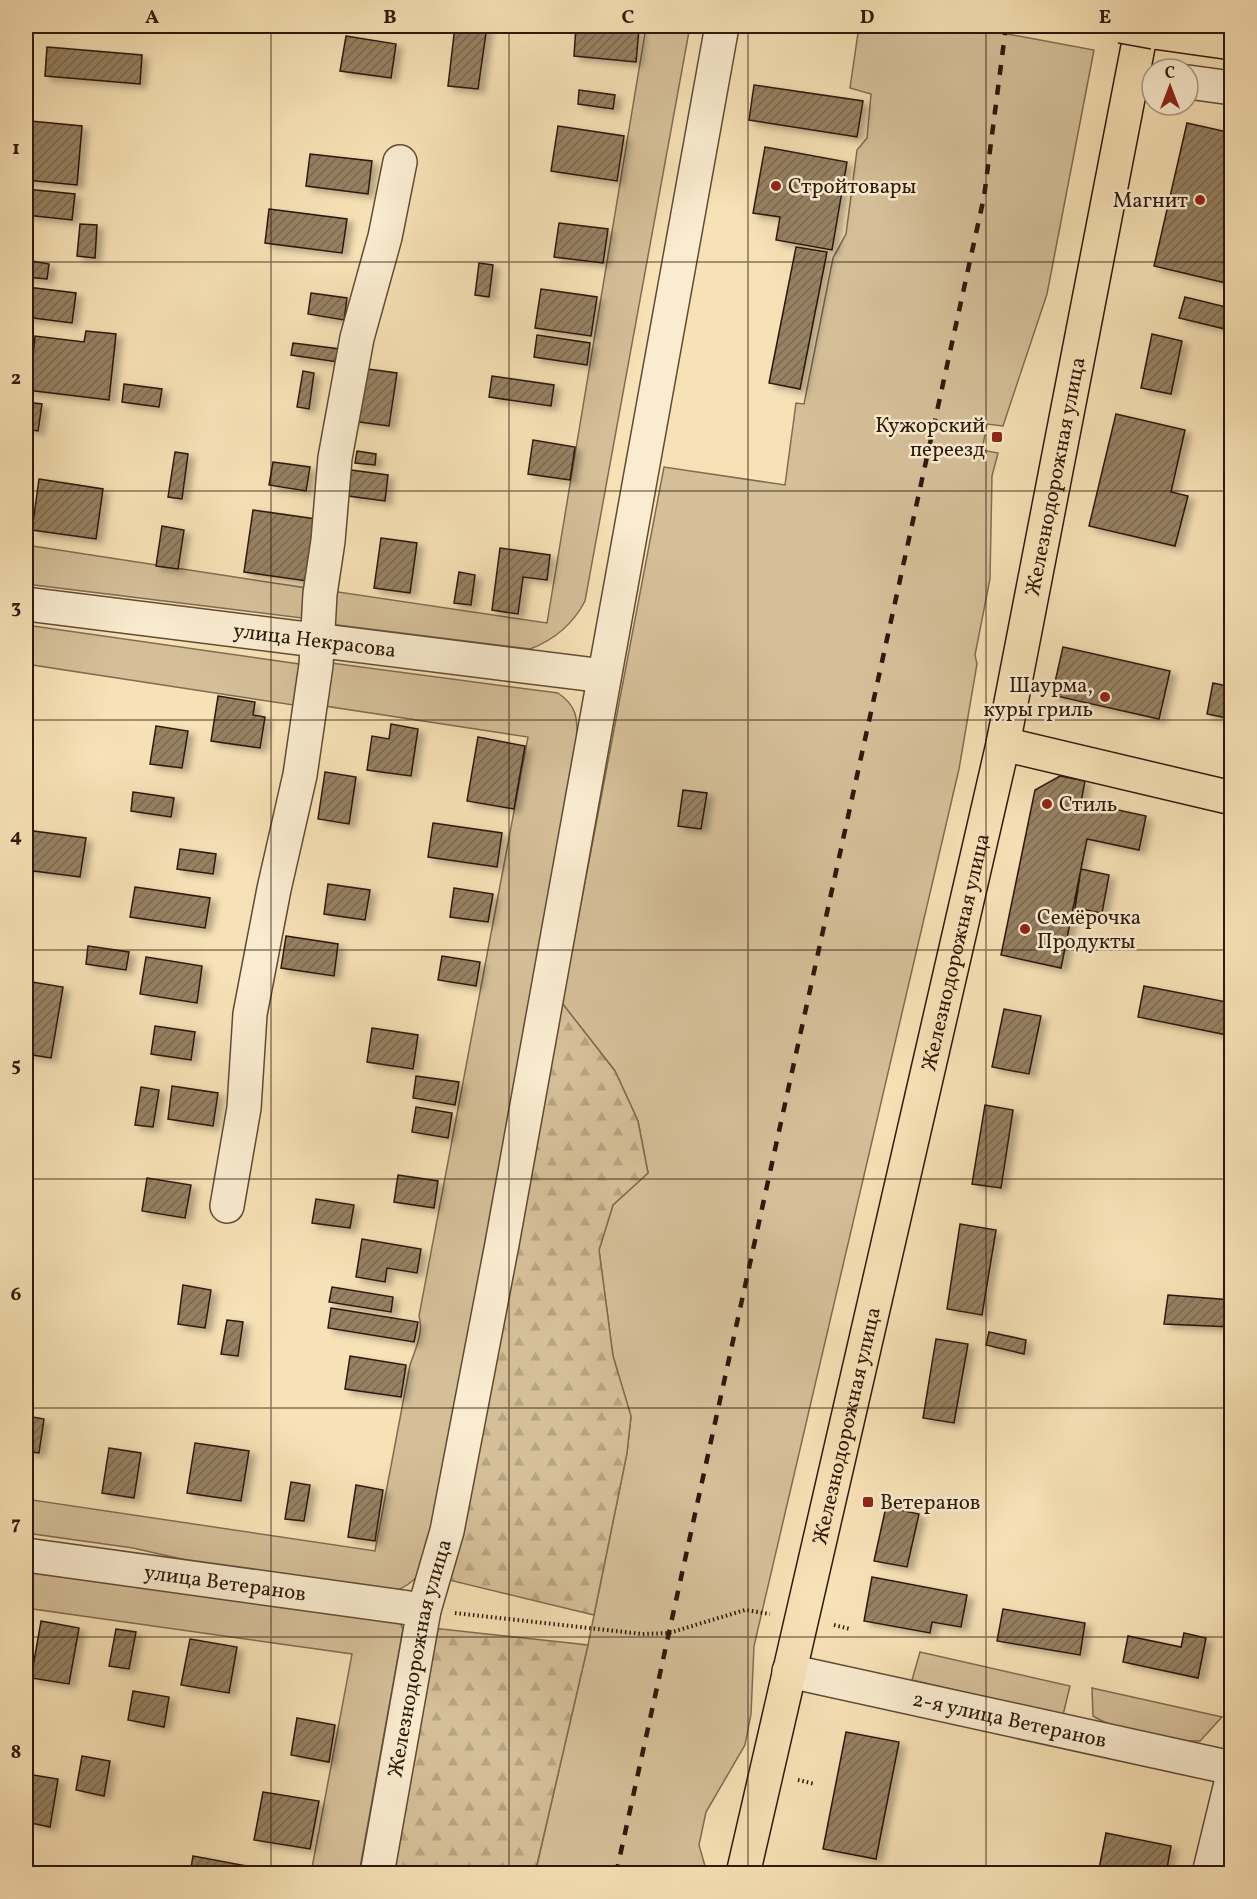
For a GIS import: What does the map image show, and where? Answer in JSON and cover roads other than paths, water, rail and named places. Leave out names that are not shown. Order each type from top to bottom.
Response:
[{"type":"main road","points":[[1121,26],[1232,43]]},
{"type":"main road","name":"Железнодорожная улица","points":[[1145,57],[1148,29]]},
{"type":"main road","name":"Железнодорожная улица","points":[[743,1874],[1003,744],[1140,89]]},
{"type":"main road","points":[[1003,744],[1232,798]]},
{"type":"street","name":"Железнодорожная улица","points":[[377,1874],[424,1610],[449,1520],[722,26]]},
{"type":"street","points":[[1200,84],[1232,88]]},
{"type":"street","points":[[226,1206],[244,1108],[250,1014],[274,889],[300,775],[317,641],[335,458],[357,338],[386,237],[400,162]]},
{"type":"street","name":"улица Некрасова","points":[[26,604],[604,676]]},
{"type":"street","name":"улица Ветеранов","points":[[26,1555],[424,1610]]},
{"type":"street","name":"2-я улица Ветеранов","points":[[789,1671],[1232,1768]]},
{"type":"street","points":[[1209,1874],[1232,1779]]},
{"type":"railway","points":[[616,1874],[984,197],[1006,26]]},
{"type":"place","name":"Стройтовары","points":[[776,186]]},
{"type":"place","name":"Магнит","points":[[1200,200]]},
{"type":"place","name":"Кужорский переезд","points":[[997,437]]},
{"type":"place","name":"Шаурма, куры гриль","points":[[1105,697]]},
{"type":"place","name":"Стиль","points":[[1047,804]]},
{"type":"place","name":"Семёрочка Продукты","points":[[1025,929]]},
{"type":"place","name":"Ветеранов","points":[[868,1502]]}]
